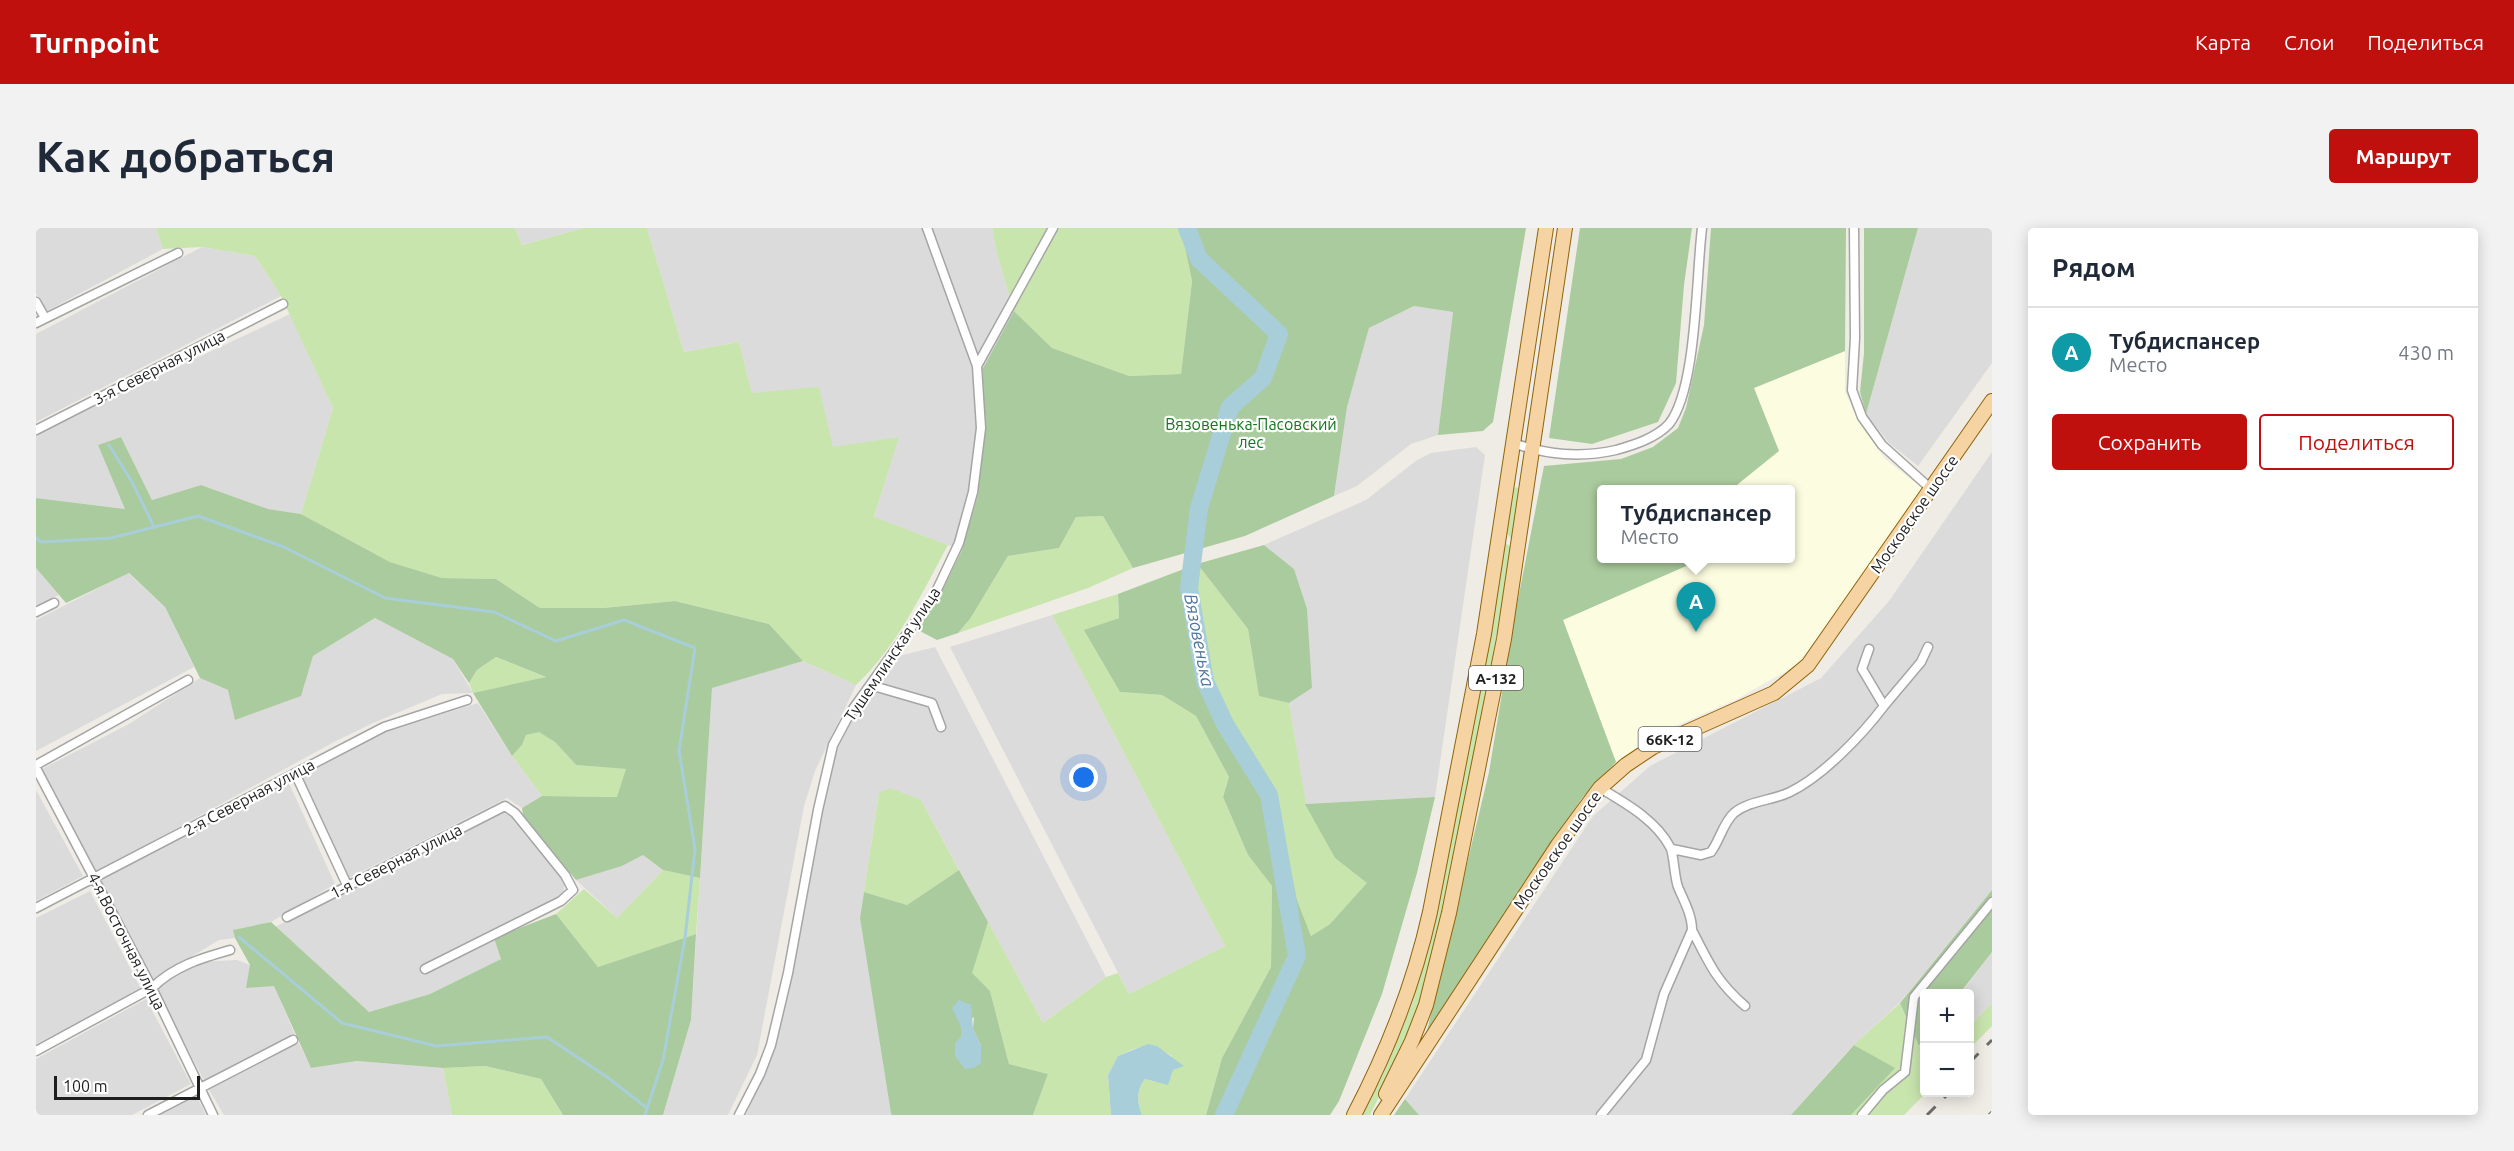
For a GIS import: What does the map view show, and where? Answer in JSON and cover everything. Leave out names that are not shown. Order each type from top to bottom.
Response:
[{"type":"main road","name":"А-132","points":[[1354,1115],[1389,1044],[1405,1003],[1428,923],[1484,634],[1546,228]]},
{"type":"main road","name":"А-132","points":[[1376,1115],[1412,1041],[1426,1005],[1439,956],[1504,639],[1565,228]]},
{"type":"main road","name":"Московское шоссе","points":[[1381,1115],[1551,855],[1600,789],[1626,765],[1653,747],[1774,693],[1808,665],[1992,401]]},
{"type":"street","name":"Тушемлинская улица","points":[[739,1115],[760,1074],[771,1045],[788,973],[818,810],[833,745],[850,712],[934,596],[959,543],[973,492],[981,428],[977,366],[927,228]]},
{"type":"street","points":[[977,366],[1053,228]]},
{"type":"street","points":[[1514,443],[1551,454],[1597,454],[1644,441],[1667,426],[1678,409],[1693,338],[1702,228]]},
{"type":"street","points":[[1854,228],[1855,338],[1852,390],[1862,417],[1882,445],[1931,489]]},
{"type":"street","points":[[36,323],[178,253]]},
{"type":"street","points":[[36,302],[45,318]]},
{"type":"street","name":"3-я Северная улица","points":[[36,430],[283,304]]},
{"type":"street","points":[[36,612],[54,603]]},
{"type":"street","points":[[1672,849],[1701,855],[1711,852],[1733,813],[1749,804],[1790,792],[1805,782],[1865,730],[1921,662],[1928,647]]},
{"type":"street","points":[[1869,649],[1862,669],[1884,706]]},
{"type":"street","points":[[36,767],[188,680]]},
{"type":"street","points":[[870,685],[932,703],[941,727]]},
{"type":"street","name":"2-я Северная улица","points":[[36,908],[384,727],[467,700]]},
{"type":"street","name":"4-я Восточная улица","points":[[36,767],[152,988],[213,1115]]},
{"type":"street","points":[[295,773],[347,885]]},
{"type":"street","points":[[1600,789],[1637,811],[1662,835],[1672,849],[1673,869],[1692,921],[1692,930],[1664,994],[1646,1060],[1601,1115]]},
{"type":"street","name":"1-я Северная улица","points":[[287,917],[505,806],[515,813],[565,874],[573,890],[561,901],[425,969]]},
{"type":"street","points":[[1862,1115],[1882,1090],[1905,1072],[1914,997],[1992,902]]},
{"type":"street","points":[[1692,930],[1714,975],[1725,989],[1745,1006]]},
{"type":"street","points":[[36,1051],[152,988],[194,960],[230,950]]},
{"type":"street","points":[[148,1115],[293,1040]]},
{"type":"shaded area","points":[[36,228],[156,228],[163,249],[47,311],[36,294]]},
{"type":"shaded area","points":[[515,228],[584,228],[522,245]]},
{"type":"shaded area","points":[[647,228],[992,228],[997,254],[1014,311],[981,372],[984,388],[984,432],[978,495],[962,550],[874,518],[898,438],[833,448],[752,393],[739,342],[684,352]]},
{"type":"shaded area","points":[[1918,228],[1992,228],[1992,363],[1918,466],[1889,443],[1866,414]]},
{"type":"shaded area","points":[[202,247],[255,256],[281,296],[36,422],[36,334]]},
{"type":"shaded area","points":[[1414,306],[1453,312],[1438,435],[1411,444],[1357,486],[1334,496],[1347,407],[1369,328]]},
{"type":"shaded area","points":[[290,314],[333,408],[301,514],[268,509],[201,485],[152,500],[121,437],[98,445],[126,509],[36,498],[36,434]]},
{"type":"shaded area","points":[[1845,351],[1845,392],[1857,418],[1884,458],[1922,488],[1797,665],[1735,700],[1666,730],[1616,762],[1563,620],[1693,563],[1795,563],[1795,485],[1738,485],[1778,451],[1754,388]]},
{"type":"shaded area","points":[[1476,447],[1485,455],[1435,797],[1305,804],[1289,703],[1312,688],[1294,569],[1264,545],[1366,500],[1417,460],[1431,453]]},
{"type":"shaded area","points":[[1992,452],[1992,890],[1900,1002],[1848,1051],[1791,1115],[1419,1115],[1405,1099],[1593,816],[1650,766],[1821,678],[1889,601]]},
{"type":"shaded area","points":[[36,568],[59,595],[36,606]]},
{"type":"shaded area","points":[[128,573],[165,607],[194,667],[36,751],[36,620]]},
{"type":"shaded area","points":[[1052,615],[1225,946],[1129,994],[950,647]]},
{"type":"shaded area","points":[[375,618],[453,659],[473,693],[442,694],[373,723],[95,873],[42,769],[129,724],[200,678],[228,690],[300,696],[313,656]]},
{"type":"shaded area","points":[[935,647],[1106,977],[1043,1023],[921,800],[879,793],[860,918],[892,1115],[746,1115],[769,1062],[836,745],[857,711],[899,656]]},
{"type":"shaded area","points":[[803,661],[856,685],[815,771],[804,806],[757,1055],[728,1115],[663,1115],[691,1020],[712,687]]},
{"type":"shaded area","points":[[478,703],[512,756],[542,796],[522,808],[507,798],[349,878],[300,774],[386,732]]},
{"type":"shaded area","points":[[288,781],[335,884],[271,922],[234,930],[235,938],[219,940],[151,981],[100,880]]},
{"type":"shaded area","points":[[36,790],[83,876],[36,901]]},
{"type":"shaded area","points":[[503,813],[512,816],[565,882],[563,894],[492,931],[501,959],[430,994],[369,1012],[275,927],[451,836]]},
{"type":"shaded area","points":[[643,855],[663,870],[617,918],[576,880],[622,866]]},
{"type":"shaded area","points":[[90,891],[141,989],[36,1044],[36,918]]},
{"type":"shaded area","points":[[1992,952],[1992,1003],[1974,1022],[1974,989],[1964,989]]},
{"type":"shaded area","points":[[237,960],[250,965],[274,985],[295,1035],[204,1080],[155,989],[162,981],[198,962]]},
{"type":"shaded area","points":[[146,999],[191,1084],[132,1115],[36,1115],[36,1059]]},
{"type":"shaded area","points":[[299,1043],[311,1068],[357,1061],[443,1068],[452,1115],[224,1115],[208,1088]]},
{"type":"shaded area","points":[[196,1095],[206,1115],[158,1115]]},
{"type":"green space","points":[[156,228],[515,228],[522,245],[584,228],[647,228],[684,352],[739,342],[752,393],[819,387],[833,447],[899,437],[874,517],[948,545],[896,637],[871,670],[856,685],[803,661],[769,624],[675,601],[603,608],[540,608],[496,579],[442,578],[390,562],[301,514],[333,408],[281,296],[255,256],[202,247],[163,249]]},
{"type":"green space","points":[[992,228],[1181,228],[1192,281],[1181,374],[1129,376],[1052,348],[1014,311],[997,254]]},
{"type":"green space","name":"Вязовенька-Пасовский лес","points":[[1181,228],[1526,228],[1493,422],[1483,431],[1438,435],[1453,312],[1414,306],[1369,328],[1347,407],[1334,496],[1245,536],[1133,568],[1103,516],[1076,517],[1059,548],[1008,556],[970,619],[958,633],[937,640],[914,628],[939,597],[962,550],[978,495],[984,432],[984,388],[981,372],[1014,311],[1052,348],[1129,376],[1181,374],[1192,281]]},
{"type":"green space","points":[[1580,228],[1692,228],[1684,285],[1676,383],[1658,422],[1592,444],[1549,438]]},
{"type":"green space","points":[[1711,228],[1846,228],[1845,351],[1754,388],[1779,451],[1738,485],[1597,485],[1597,563],[1693,563],[1563,620],[1616,762],[1582,798],[1469,967],[1425,1039],[1489,772],[1514,620],[1544,466],[1621,459],[1653,447],[1678,428],[1686,408],[1704,325]]},
{"type":"green space","points":[[1864,228],[1918,228],[1866,414],[1860,392],[1864,353]]},
{"type":"green space","points":[[121,437],[152,500],[201,485],[268,509],[301,514],[390,562],[442,578],[496,579],[540,608],[603,608],[675,601],[769,624],[803,661],[712,688],[700,878],[663,870],[643,855],[622,866],[576,880],[523,815],[522,808],[542,796],[617,797],[626,769],[576,765],[555,742],[539,732],[526,735],[522,745],[512,756],[473,693],[546,677],[496,657],[477,670],[469,683],[453,659],[375,618],[313,656],[301,696],[235,720],[228,690],[200,678],[165,607],[129,573],[66,603],[36,568],[36,498],[125,509],[98,445]]},
{"type":"green space","points":[[1513,487],[1519,488],[1512,539],[1506,533]]},
{"type":"green space","points":[[1103,516],[1133,568],[1088,588],[958,633],[970,619],[1008,556],[1059,548],[1076,517]]},
{"type":"green space","points":[[1504,542],[1511,547],[1500,614],[1464,812],[1437,941],[1420,999],[1397,1058],[1370,1115],[1362,1115],[1382,1077],[1412,1004],[1437,913]]},
{"type":"green space","points":[[1264,545],[1294,569],[1307,609],[1312,688],[1289,703],[1259,696],[1248,629],[1198,565],[1196,588],[1212,680],[1252,758],[1275,793],[1297,900],[1311,936],[1330,924],[1367,883],[1335,858],[1305,804],[1435,797],[1417,873],[1382,994],[1339,1101],[1330,1115],[1206,1115],[1222,1058],[1271,967],[1272,886],[1248,855],[1223,797],[1229,777],[1196,716],[1162,695],[1120,692],[1084,630],[1119,618],[1118,594],[1197,564]]},
{"type":"green space","points":[[1197,564],[1248,629],[1259,695],[1289,703],[1306,804],[1335,858],[1368,883],[1330,924],[1311,936],[1297,900],[1275,793],[1252,758],[1212,680],[1196,588]]},
{"type":"green space","points":[[1118,594],[1119,618],[1085,630],[1120,692],[1162,695],[1196,716],[1229,777],[1223,797],[1248,855],[1272,886],[1271,967],[1222,1058],[1206,1115],[1142,1115],[1138,1097],[1142,1083],[1145,1079],[1156,1082],[1172,1056],[1157,1048],[1145,1046],[1118,1056],[1108,1075],[1111,1115],[1033,1115],[1048,1074],[1009,1064],[990,991],[971,974],[988,922],[1043,1023],[1106,977],[1118,973],[1129,994],[1225,946],[1052,615]]},
{"type":"green space","points":[[496,657],[548,678],[473,693],[469,683],[477,670]]},
{"type":"green space","points":[[539,731],[555,742],[576,765],[627,769],[618,797],[542,796],[512,756],[522,745],[526,735]]},
{"type":"green space","points":[[890,788],[921,800],[959,870],[907,905],[864,892],[879,793]]},
{"type":"green space","points":[[663,870],[700,878],[696,934],[598,967],[556,914],[584,889],[617,918]]},
{"type":"green space","points":[[959,870],[988,922],[972,973],[990,991],[1009,1064],[1048,1074],[1033,1115],[892,1115],[860,918],[864,892],[907,905]],"holes":[[[974,1017],[973,1029],[981,1046],[961,1037],[961,1027]]]},
{"type":"green space","points":[[1992,890],[1992,952],[1963,989],[1920,989],[1919,1046],[1900,1003]]},
{"type":"green space","points":[[556,914],[598,967],[696,934],[691,1020],[663,1115],[563,1115],[541,1079],[485,1066],[443,1068],[357,1061],[311,1068],[274,986],[246,988],[250,965],[233,930],[271,922],[369,1012],[430,994],[501,959],[494,938]]},
{"type":"green space","points":[[1900,1003],[1920,1047],[1920,1097],[1922,1097],[1904,1115],[1851,1115],[1894,1068],[1854,1045]]},
{"type":"green space","points":[[1992,1003],[1992,1026],[1974,1044],[1974,1022]]},
{"type":"green space","points":[[1854,1045],[1895,1068],[1851,1115],[1791,1115]]},
{"type":"green space","points":[[485,1066],[541,1079],[563,1115],[452,1115],[443,1068]]},
{"type":"green space","points":[[1405,1099],[1419,1115],[1394,1115]]},
{"type":"water","points":[[959,1000],[971,1005],[973,1029],[981,1046],[981,1063],[974,1068],[965,1069],[955,1056],[955,1043],[961,1037],[961,1027],[952,1008]]},
{"type":"water","points":[[1148,1044],[1157,1046],[1184,1066],[1173,1070],[1168,1085],[1145,1079],[1138,1097],[1142,1115],[1111,1115],[1108,1075],[1118,1056]]},
{"type":"waterway","name":"Вязовенька","points":[[1187,228],[1199,259],[1279,334],[1263,378],[1230,407],[1199,508],[1189,588],[1205,681],[1225,724],[1269,795],[1297,956],[1224,1115]]},
{"type":"waterway","points":[[109,445],[132,482],[154,527]]},
{"type":"waterway","points":[[36,538],[41,542],[111,538],[198,516],[284,547],[385,598],[494,612],[556,641],[624,620],[695,648],[679,751],[695,849],[685,938],[663,1060],[645,1115]]},
{"type":"waterway","points":[[239,937],[342,1023],[436,1046],[547,1037],[607,1077],[647,1108]]},
{"type":"railway","points":[[1974,1058],[1992,1040]]},
{"type":"railway","points":[[1927,1115],[1945,1097]]},
{"type":"railway","points":[[1989,1115],[1992,1112]]},
{"type":"place","name":"Тубдиспансер","points":[[1696,632]]}]
